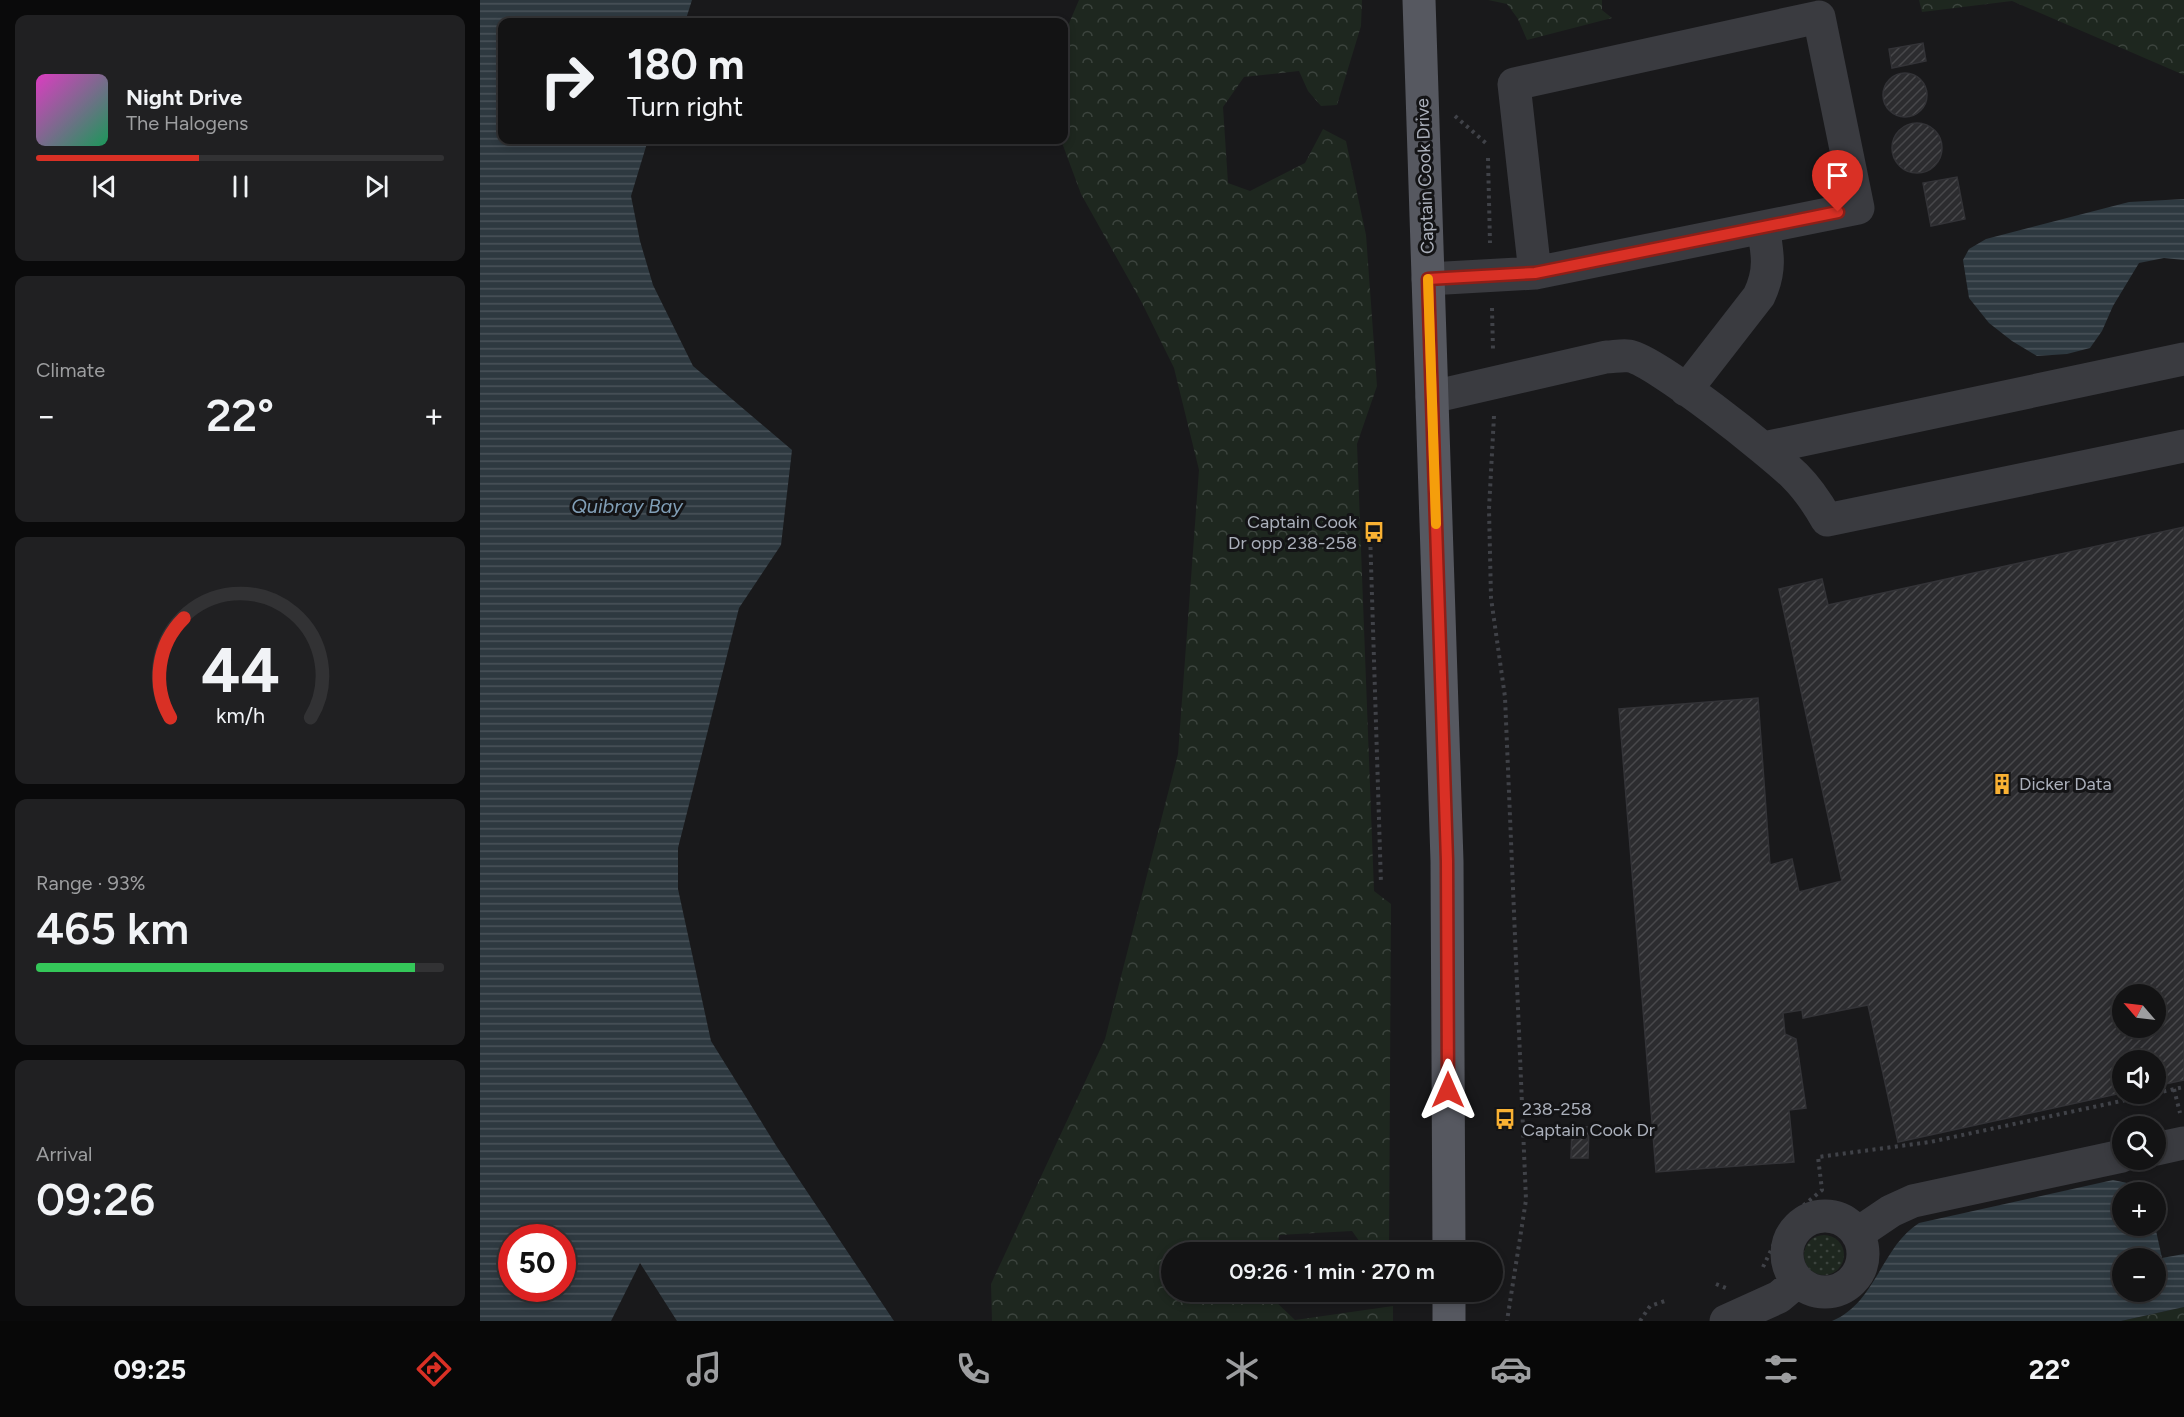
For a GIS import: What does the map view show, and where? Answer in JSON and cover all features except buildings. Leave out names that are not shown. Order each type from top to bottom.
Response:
[{"type":"main road","name":"Captain Cook Drive","points":[[1419,0],[1447,861],[1449,1242]]},
{"type":"main road","points":[[1449,1302],[1449,1321]]},
{"type":"lane","points":[[1428,279],[1535,273],[1858,208],[1819,17],[1514,84],[1535,273]]},
{"type":"lane","points":[[1686,390],[1759,296],[1767,279],[1770,260],[1763,227]]},
{"type":"lane","points":[[1432,397],[1606,357],[1630,356],[1654,367],[1764,448],[1801,483],[1827,520],[2184,446]]},
{"type":"lane","points":[[1764,448],[2184,359]]},
{"type":"lane","points":[[2166,1142],[2182,1130]]},
{"type":"lane","points":[[1857,1234],[1891,1210],[1914,1201],[2112,1158]]},
{"type":"lane","points":[[1829,1216],[1850,1225],[1857,1234],[1862,1255],[1861,1266],[1848,1284],[1828,1292],[1816,1291],[1798,1281],[1787,1260],[1790,1237],[1797,1228],[1817,1217],[1829,1216]]},
{"type":"lane","points":[[1726,1321],[1779,1297],[1798,1281]]},
{"type":"path","points":[[1422,90],[1487,143],[1494,426],[1489,509],[1491,598],[1505,697],[1526,1200],[1507,1321]]},
{"type":"path","points":[[1370,532],[1382,884]]},
{"type":"path","points":[[2166,1091],[2184,1087]]},
{"type":"path","points":[[2175,1089],[2182,1130]]},
{"type":"path","points":[[1640,1321],[1650,1306],[1665,1301]]},
{"type":"green space","points":[[1079,0],[1362,0],[1361,26],[1337,105],[1321,106],[1308,91],[1299,71],[1244,77],[1223,107],[1228,183],[1250,191],[1305,163],[1323,129],[1346,141],[1366,235],[1377,386],[1357,444],[1374,891],[1391,904],[1389,1242],[1360,1242],[1352,1231],[1279,1235],[1278,1242],[1161,1242],[1161,1302],[1276,1302],[1295,1320],[1393,1306],[1393,1321],[992,1321],[991,1284],[1105,1039],[1178,754],[1199,470],[1174,368],[1142,303],[1081,194],[1062,144],[1068,144],[1068,26]]},
{"type":"green space","points":[[1488,0],[1602,0],[1602,10],[1612,18],[1527,40],[1518,19],[1507,4]]},
{"type":"green space","points":[[1919,0],[2184,0],[2184,75],[2012,1],[1922,12]]},
{"type":"green space","points":[[1824,1235],[1832,1236],[1838,1241],[1843,1247],[1843,1263],[1838,1269],[1832,1274],[1824,1275],[1816,1274],[1810,1269],[1805,1263],[1804,1255],[1805,1247],[1810,1241],[1816,1236]]},
{"type":"green space","points":[[2184,1307],[2184,1321],[2121,1321]]},
{"type":"water","name":"Quibray Bay","points":[[480,0],[692,0],[686,18],[498,18],[498,144],[647,144],[631,196],[640,241],[653,285],[693,366],[792,450],[781,545],[739,608],[678,848],[678,889],[711,1041],[777,1147],[894,1321],[677,1321],[640,1263],[611,1321],[480,1321]]},
{"type":"water","points":[[2184,199],[2184,260],[2164,258],[2139,263],[2113,306],[2102,331],[2090,348],[2067,354],[2037,356],[2012,341],[1989,323],[1969,298],[1963,260],[1969,249],[1986,239],[2129,202]]},
{"type":"water","points":[[2113,1180],[2122,1182],[2112,1182],[2112,1236],[2157,1236],[2160,1248],[2112,1248],[2112,1302],[2166,1302],[2166,1257],[2184,1254],[2184,1307],[2121,1321],[1832,1321],[1847,1313],[1859,1301],[1906,1233],[1919,1223]]},
{"type":"slow traffic","points":[[1428,279],[1436,524]]},
{"type":"place","name":"Captain Cook Dr opp 238-258","points":[[1374,532]]},
{"type":"place","name":"Dicker Data","points":[[2002,784]]},
{"type":"place","name":"238-258 Captain Cook Dr","points":[[1505,1119]]},
{"type":"route","points":[[1448,1090],[1447,861],[1428,279],[1535,273],[1838,212]]}]
